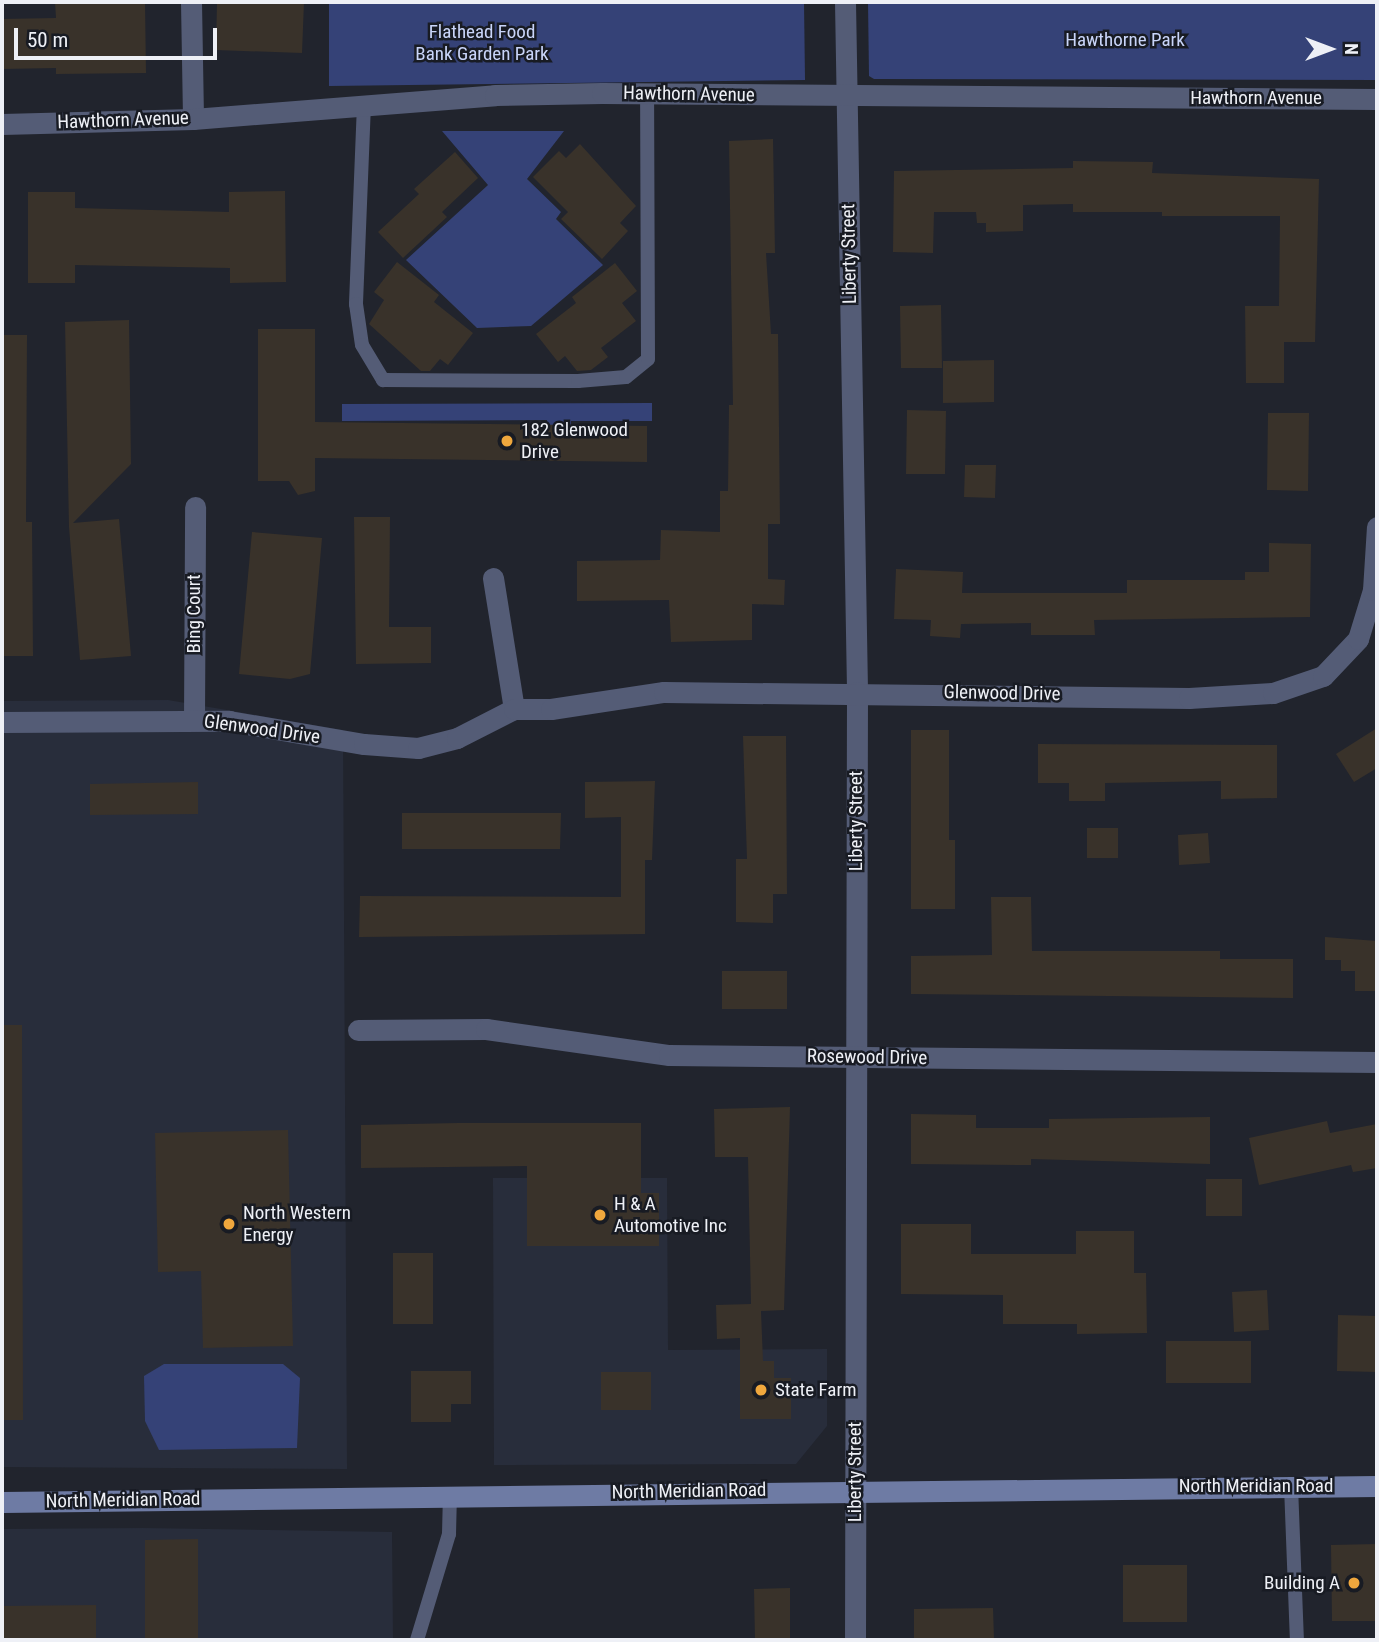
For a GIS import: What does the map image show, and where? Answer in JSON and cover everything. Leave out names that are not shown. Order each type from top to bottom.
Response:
[{"type":"main road","name":"North Meridian Road","points":[[2,1502],[855,1489],[1377,1486]]},
{"type":"street","points":[[191,2],[193,119]]},
{"type":"street","name":"Liberty Street","points":[[845,2],[857,692],[855,1640]]},
{"type":"street","name":"Hawthorn Avenue","points":[[2,124],[193,119],[495,95],[1377,99]]},
{"type":"street","name":"Bing Court","points":[[194,720],[195,507]]},
{"type":"street","name":"Glenwood Drive","points":[[2,722],[194,720],[418,748],[457,738],[514,709],[551,709],[664,692],[857,692],[1189,698],[1246,696],[1299,687],[1343,659],[1358,639],[1373,590],[1377,527]]},
{"type":"street","points":[[493,578],[514,709]]},
{"type":"street","name":"Rosewood Drive","points":[[358,1030],[486,1029],[669,1055],[1377,1062]]},
{"type":"lane","points":[[364,104],[356,304],[362,345],[383,380],[578,381],[626,377],[648,359],[647,94]]},
{"type":"lane","points":[[1291,1486],[1297,1640]]},
{"type":"lane","points":[[417,1640],[449,1534],[450,1494]]},
{"type":"shaded area","points":[[168,700],[343,730],[347,1469],[2,1467],[2,701]]},
{"type":"shaded area","points":[[493,1178],[667,1178],[668,1350],[827,1349],[827,1426],[796,1464],[494,1465]]},
{"type":"shaded area","points":[[2,1529],[392,1532],[393,1640],[2,1640]]},
{"type":"green space","name":"Flathead Food Bank Garden Park","points":[[329,2],[804,2],[805,80],[329,86]]},
{"type":"green space","name":"Hawthorne Park","points":[[868,2],[1377,2],[1377,80],[874,79],[869,76]]},
{"type":"green space","points":[[442,131],[564,131],[527,179],[561,212],[556,219],[603,265],[531,326],[477,328],[406,260],[488,185]]},
{"type":"green space","points":[[652,403],[652,421],[571,421],[571,460],[548,460],[547,420],[342,421],[342,404]]},
{"type":"green space","points":[[164,1364],[283,1364],[300,1378],[297,1448],[159,1450],[145,1421],[144,1376]]},
{"type":"building","points":[[55,2],[145,2],[146,73],[56,74],[56,68],[2,69],[2,19],[56,18]]},
{"type":"building","points":[[217,2],[304,2],[302,53],[216,50]]},
{"type":"building","points":[[773,139],[775,253],[766,253],[771,334],[778,334],[780,524],[768,524],[768,579],[785,580],[784,605],[752,604],[752,640],[671,642],[669,600],[577,601],[577,561],[660,560],[661,530],[720,532],[720,491],[728,491],[729,405],[733,405],[729,141]]},
{"type":"building","points":[[580,144],[636,206],[620,223],[628,231],[602,259],[561,219],[568,212],[533,177],[559,151],[566,158]]},
{"type":"building","points":[[455,152],[478,178],[442,212],[447,217],[403,258],[378,232],[419,194],[414,189]]},
{"type":"building","points":[[1073,161],[1153,162],[1152,173],[1319,179],[1315,342],[1284,342],[1284,383],[1246,383],[1245,306],[1279,306],[1280,216],[1162,216],[1162,212],[1073,212],[1073,204],[1023,205],[1023,231],[986,232],[986,223],[977,223],[976,212],[934,212],[933,253],[893,252],[894,171],[1073,168]]},
{"type":"building","points":[[285,191],[286,282],[230,283],[230,268],[75,265],[75,283],[28,283],[28,192],[75,192],[75,208],[229,212],[229,192]]},
{"type":"building","points":[[397,262],[439,295],[434,302],[473,333],[448,365],[440,359],[430,371],[421,371],[369,324],[384,300],[374,292]]},
{"type":"building","points":[[615,263],[637,291],[622,303],[636,321],[601,348],[608,357],[591,370],[577,371],[565,356],[558,362],[536,334],[576,303],[572,297]]},
{"type":"building","points":[[941,305],[942,368],[901,368],[900,306]]},
{"type":"building","points":[[129,320],[131,464],[73,523],[119,519],[131,656],[80,660],[69,527],[65,322]]},
{"type":"building","points":[[258,329],[315,329],[315,422],[647,426],[647,462],[315,458],[315,491],[298,495],[289,481],[258,481]]},
{"type":"building","points":[[2,335],[27,335],[26,522],[32,522],[33,656],[2,656]]},
{"type":"building","points":[[994,360],[994,402],[943,403],[943,361]]},
{"type":"building","points":[[907,410],[946,411],[945,474],[906,474]]},
{"type":"building","points":[[1268,413],[1309,413],[1308,491],[1267,490]]},
{"type":"building","points":[[965,465],[996,465],[995,498],[964,497]]},
{"type":"building","points":[[354,517],[390,517],[389,627],[431,627],[431,663],[356,664]]},
{"type":"building","points":[[252,532],[322,538],[310,674],[290,679],[239,674]]},
{"type":"building","points":[[1269,543],[1311,544],[1310,617],[1094,620],[1095,635],[1031,635],[1031,623],[961,624],[960,638],[930,636],[931,620],[894,619],[896,569],[963,572],[962,593],[1127,593],[1127,580],[1245,580],[1245,572],[1269,572]]},
{"type":"building","points":[[1377,728],[1377,768],[1354,782],[1336,754]]},
{"type":"building","points":[[911,730],[949,730],[949,840],[955,840],[955,909],[911,909]]},
{"type":"building","points":[[743,736],[786,736],[787,894],[773,894],[773,923],[736,922],[736,859],[747,859]]},
{"type":"building","points":[[1038,744],[1277,745],[1277,798],[1221,799],[1221,781],[1105,783],[1105,801],[1069,801],[1069,783],[1038,783]]},
{"type":"building","points":[[655,781],[652,860],[645,860],[645,934],[359,937],[360,896],[621,897],[621,817],[585,818],[585,782]]},
{"type":"building","points":[[198,782],[198,814],[90,815],[90,784]]},
{"type":"building","points":[[402,813],[561,813],[560,849],[402,849]]},
{"type":"building","points":[[1087,828],[1118,828],[1118,858],[1087,858]]},
{"type":"building","points":[[1208,833],[1210,863],[1179,865],[1178,835]]},
{"type":"building","points":[[991,897],[1031,897],[1032,951],[1220,951],[1220,959],[1293,959],[1293,998],[911,994],[911,956],[992,955]]},
{"type":"building","points":[[1325,937],[1377,941],[1377,991],[1355,991],[1355,971],[1341,971],[1341,960],[1325,960]]},
{"type":"building","points":[[722,971],[787,971],[787,1009],[722,1009]]},
{"type":"building","points":[[2,1025],[22,1025],[23,1420],[2,1420]]},
{"type":"building","points":[[790,1107],[784,1310],[761,1311],[763,1361],[774,1361],[774,1378],[791,1378],[791,1419],[740,1419],[740,1338],[717,1339],[716,1305],[751,1304],[748,1157],[715,1157],[714,1109]]},
{"type":"building","points":[[911,1114],[976,1115],[976,1128],[1049,1128],[1049,1119],[1210,1117],[1210,1164],[1031,1159],[1031,1165],[911,1164]]},
{"type":"building","points":[[1327,1121],[1330,1133],[1377,1124],[1377,1168],[1353,1172],[1351,1165],[1259,1185],[1249,1138]]},
{"type":"building","points":[[641,1123],[641,1193],[659,1193],[659,1246],[527,1246],[527,1166],[361,1168],[361,1125]]},
{"type":"building","points":[[288,1130],[293,1346],[203,1348],[201,1271],[158,1272],[155,1133]]},
{"type":"building","points":[[1206,1179],[1242,1179],[1242,1216],[1206,1216]]},
{"type":"building","points":[[901,1224],[971,1224],[971,1254],[1076,1254],[1076,1231],[1134,1231],[1134,1273],[1146,1273],[1147,1333],[1077,1334],[1077,1324],[1003,1324],[1003,1295],[901,1294]]},
{"type":"building","points":[[393,1253],[433,1253],[433,1324],[393,1324]]},
{"type":"building","points":[[1267,1290],[1269,1330],[1234,1332],[1232,1292]]},
{"type":"building","points":[[1338,1315],[1377,1316],[1377,1372],[1337,1371]]},
{"type":"building","points":[[1166,1341],[1251,1341],[1251,1383],[1166,1383]]},
{"type":"building","points":[[411,1371],[471,1371],[471,1404],[451,1404],[451,1422],[411,1422]]},
{"type":"building","points":[[601,1372],[651,1372],[651,1410],[601,1410]]},
{"type":"building","points":[[198,1539],[198,1640],[145,1640],[145,1540]]},
{"type":"building","name":"Building A","points":[[1377,1544],[1377,1621],[1332,1621],[1331,1545]]},
{"type":"building","points":[[1123,1565],[1187,1565],[1187,1622],[1123,1622]]},
{"type":"building","points":[[790,1588],[790,1640],[755,1640],[754,1589]]},
{"type":"building","points":[[96,1605],[96,1640],[2,1640],[2,1606]]},
{"type":"building","points":[[993,1608],[994,1640],[914,1640],[914,1609]]},
{"type":"place","name":"182 Glenwood Drive","points":[[507,441]]},
{"type":"place","name":"H & A Automotive Inc","points":[[600,1215]]},
{"type":"place","name":"North Western Energy","points":[[229,1224]]},
{"type":"place","name":"State Farm","points":[[761,1390]]},
{"type":"place","name":"Building A","points":[[1354,1583]]}]
